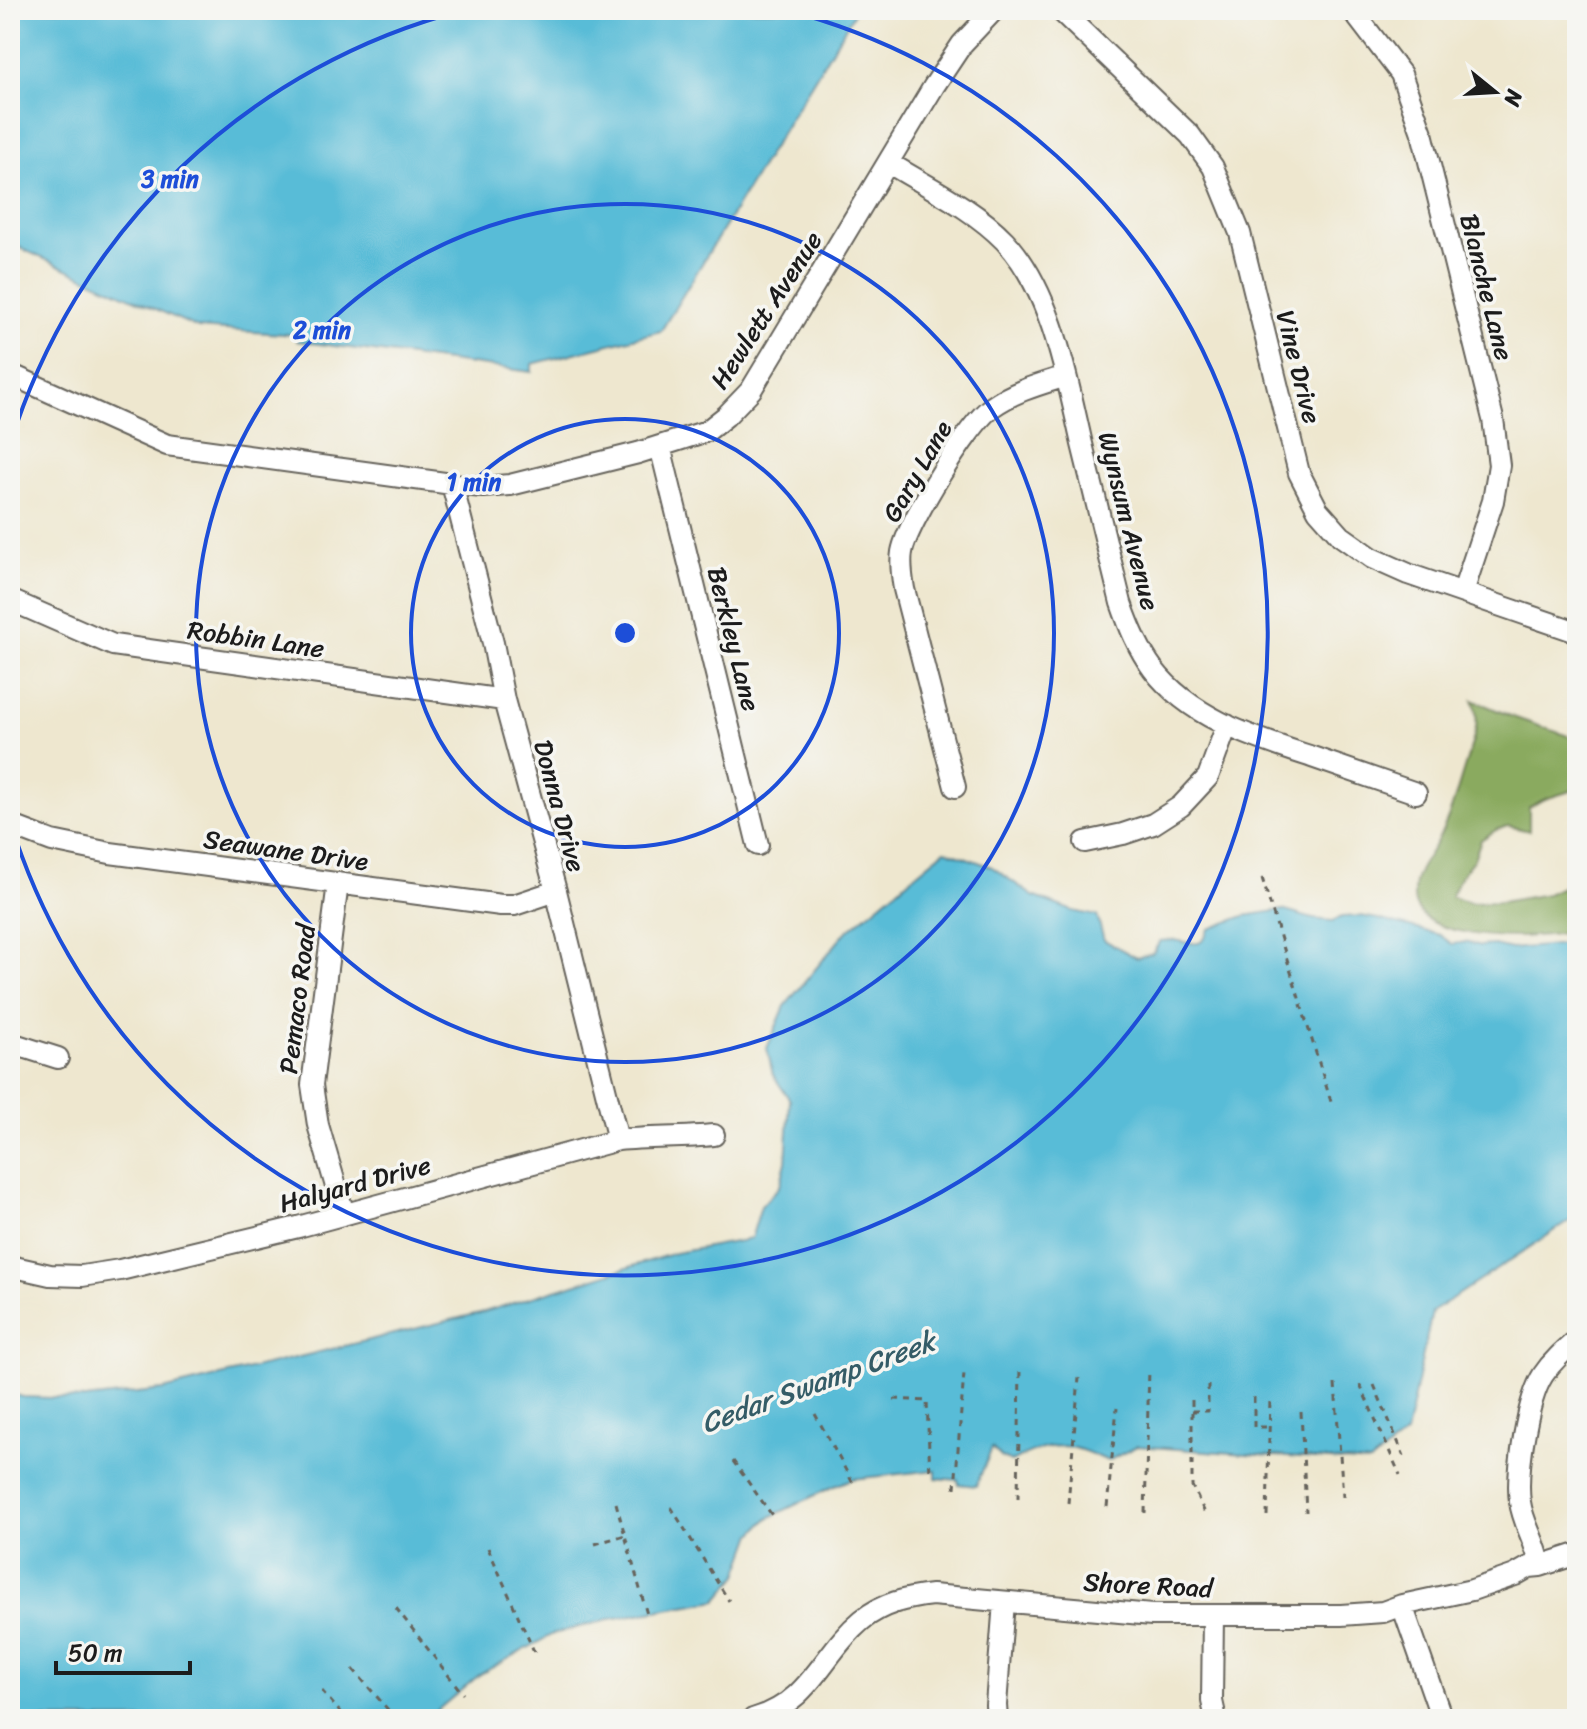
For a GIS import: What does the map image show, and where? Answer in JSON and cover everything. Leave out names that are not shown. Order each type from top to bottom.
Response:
[{"type":"street","name":"Hewlett Avenue","points":[[10,374],[167,445],[483,487],[510,485],[638,453],[707,431],[751,390],[962,44],[994,10]]},
{"type":"street","name":"Vine Drive","points":[[1060,10],[1190,135],[1213,167],[1240,233],[1299,473],[1318,510],[1341,536],[1372,558],[1408,574],[1577,632]]},
{"type":"street","name":"Blanche Lane","points":[[1352,10],[1401,74],[1422,133],[1493,419],[1499,465],[1493,501],[1463,592]]},
{"type":"street","name":"Wynsum Avenue","points":[[889,163],[976,215],[1020,259],[1036,288],[1066,376],[1121,603],[1133,636],[1154,670],[1181,698],[1227,725],[1416,793]]},
{"type":"street","name":"Gary Lane","points":[[955,787],[904,589],[902,550],[914,520],[961,443],[991,407],[1017,393],[1066,376]]},
{"type":"street","name":"Berkley Lane","points":[[660,446],[758,845]]},
{"type":"street","name":"Donna Drive","points":[[452,484],[493,643],[504,700],[556,891],[618,1140]]},
{"type":"street","name":"Robbin Lane","points":[[10,600],[113,645],[504,700]]},
{"type":"street","points":[[1085,842],[1153,824],[1181,806],[1208,777],[1227,725]]},
{"type":"street","name":"Seawane Drive","points":[[10,825],[52,841],[110,853],[501,905],[514,905],[556,891]]},
{"type":"street","name":"Pemaco Road","points":[[338,883],[312,1085],[318,1125],[344,1214]]},
{"type":"street","points":[[10,1045],[58,1058]]},
{"type":"street","name":"Halyard Drive","points":[[10,1266],[50,1275],[82,1276],[120,1270],[298,1227],[618,1140],[714,1135]]},
{"type":"street","points":[[1540,1566],[1520,1504],[1518,1477],[1531,1402],[1541,1378],[1552,1361],[1577,1340]]},
{"type":"street","name":"Shore Road","points":[[753,1719],[781,1707],[810,1683],[863,1620],[885,1606],[905,1599],[932,1595],[1152,1615],[1341,1615],[1383,1612],[1472,1590],[1529,1567],[1577,1554]]},
{"type":"street","points":[[997,1719],[1004,1602]]},
{"type":"street","points":[[1402,1605],[1442,1719]]},
{"type":"street","points":[[1213,1615],[1212,1701],[1216,1719]]},
{"type":"path","points":[[1262,878],[1332,1105]]},
{"type":"path","points":[[1018,1498],[1020,1367]]},
{"type":"path","points":[[1145,1513],[1149,1369]]},
{"type":"path","points":[[955,1488],[964,1373]]},
{"type":"path","points":[[1068,1503],[1079,1378]]},
{"type":"path","points":[[1192,1411],[1208,1411],[1208,1384]]},
{"type":"path","points":[[1335,1384],[1343,1497]]},
{"type":"path","points":[[1360,1385],[1400,1475]]},
{"type":"path","points":[[1374,1385],[1404,1456]]},
{"type":"path","points":[[1254,1397],[1254,1427],[1269,1427]]},
{"type":"path","points":[[1267,1516],[1270,1398]]},
{"type":"path","points":[[894,1399],[927,1401],[930,1475]]},
{"type":"path","points":[[1192,1400],[1192,1486],[1205,1513]]},
{"type":"path","points":[[1107,1507],[1117,1408]]},
{"type":"path","points":[[1301,1412],[1306,1512]]},
{"type":"path","points":[[815,1414],[855,1487]]},
{"type":"path","points":[[733,1461],[774,1518]]},
{"type":"path","points":[[616,1503],[648,1618]]},
{"type":"path","points":[[671,1507],[729,1601]]},
{"type":"path","points":[[595,1544],[625,1535]]},
{"type":"path","points":[[488,1548],[536,1656]]},
{"type":"path","points":[[396,1608],[463,1694]]},
{"type":"path","points":[[353,1669],[396,1719]]},
{"type":"path","points":[[322,1691],[346,1719]]},
{"type":"green space","points":[[1473,700],[1577,739],[1577,789],[1529,807],[1529,831],[1508,826],[1481,840],[1474,859],[1460,877],[1451,897],[1470,903],[1501,902],[1547,894],[1577,880],[1577,932],[1505,937],[1461,932],[1433,922],[1416,906],[1414,891],[1417,876],[1447,820],[1474,737],[1476,716]]},
{"type":"water","points":[[10,10],[856,10],[661,331],[532,364],[532,372],[297,341],[297,335],[198,328],[22,249],[10,238]]},
{"type":"water","name":"Cedar Swamp Creek","points":[[945,850],[992,867],[1033,896],[1097,916],[1104,940],[1137,958],[1153,953],[1160,941],[1199,943],[1209,929],[1244,916],[1282,910],[1333,921],[1361,916],[1378,919],[1440,935],[1452,944],[1468,942],[1511,949],[1577,943],[1577,1216],[1432,1312],[1406,1434],[1370,1463],[1137,1446],[1108,1461],[1059,1446],[1038,1450],[1011,1462],[992,1448],[976,1486],[936,1478],[936,1470],[852,1479],[768,1518],[753,1534],[738,1575],[717,1600],[610,1619],[553,1634],[479,1675],[427,1719],[10,1719],[10,1393],[23,1397],[85,1399],[163,1390],[484,1312],[675,1253],[751,1239],[761,1206],[780,1186],[786,1162],[790,1100],[773,1075],[767,1048],[785,1006],[845,933]]}]
